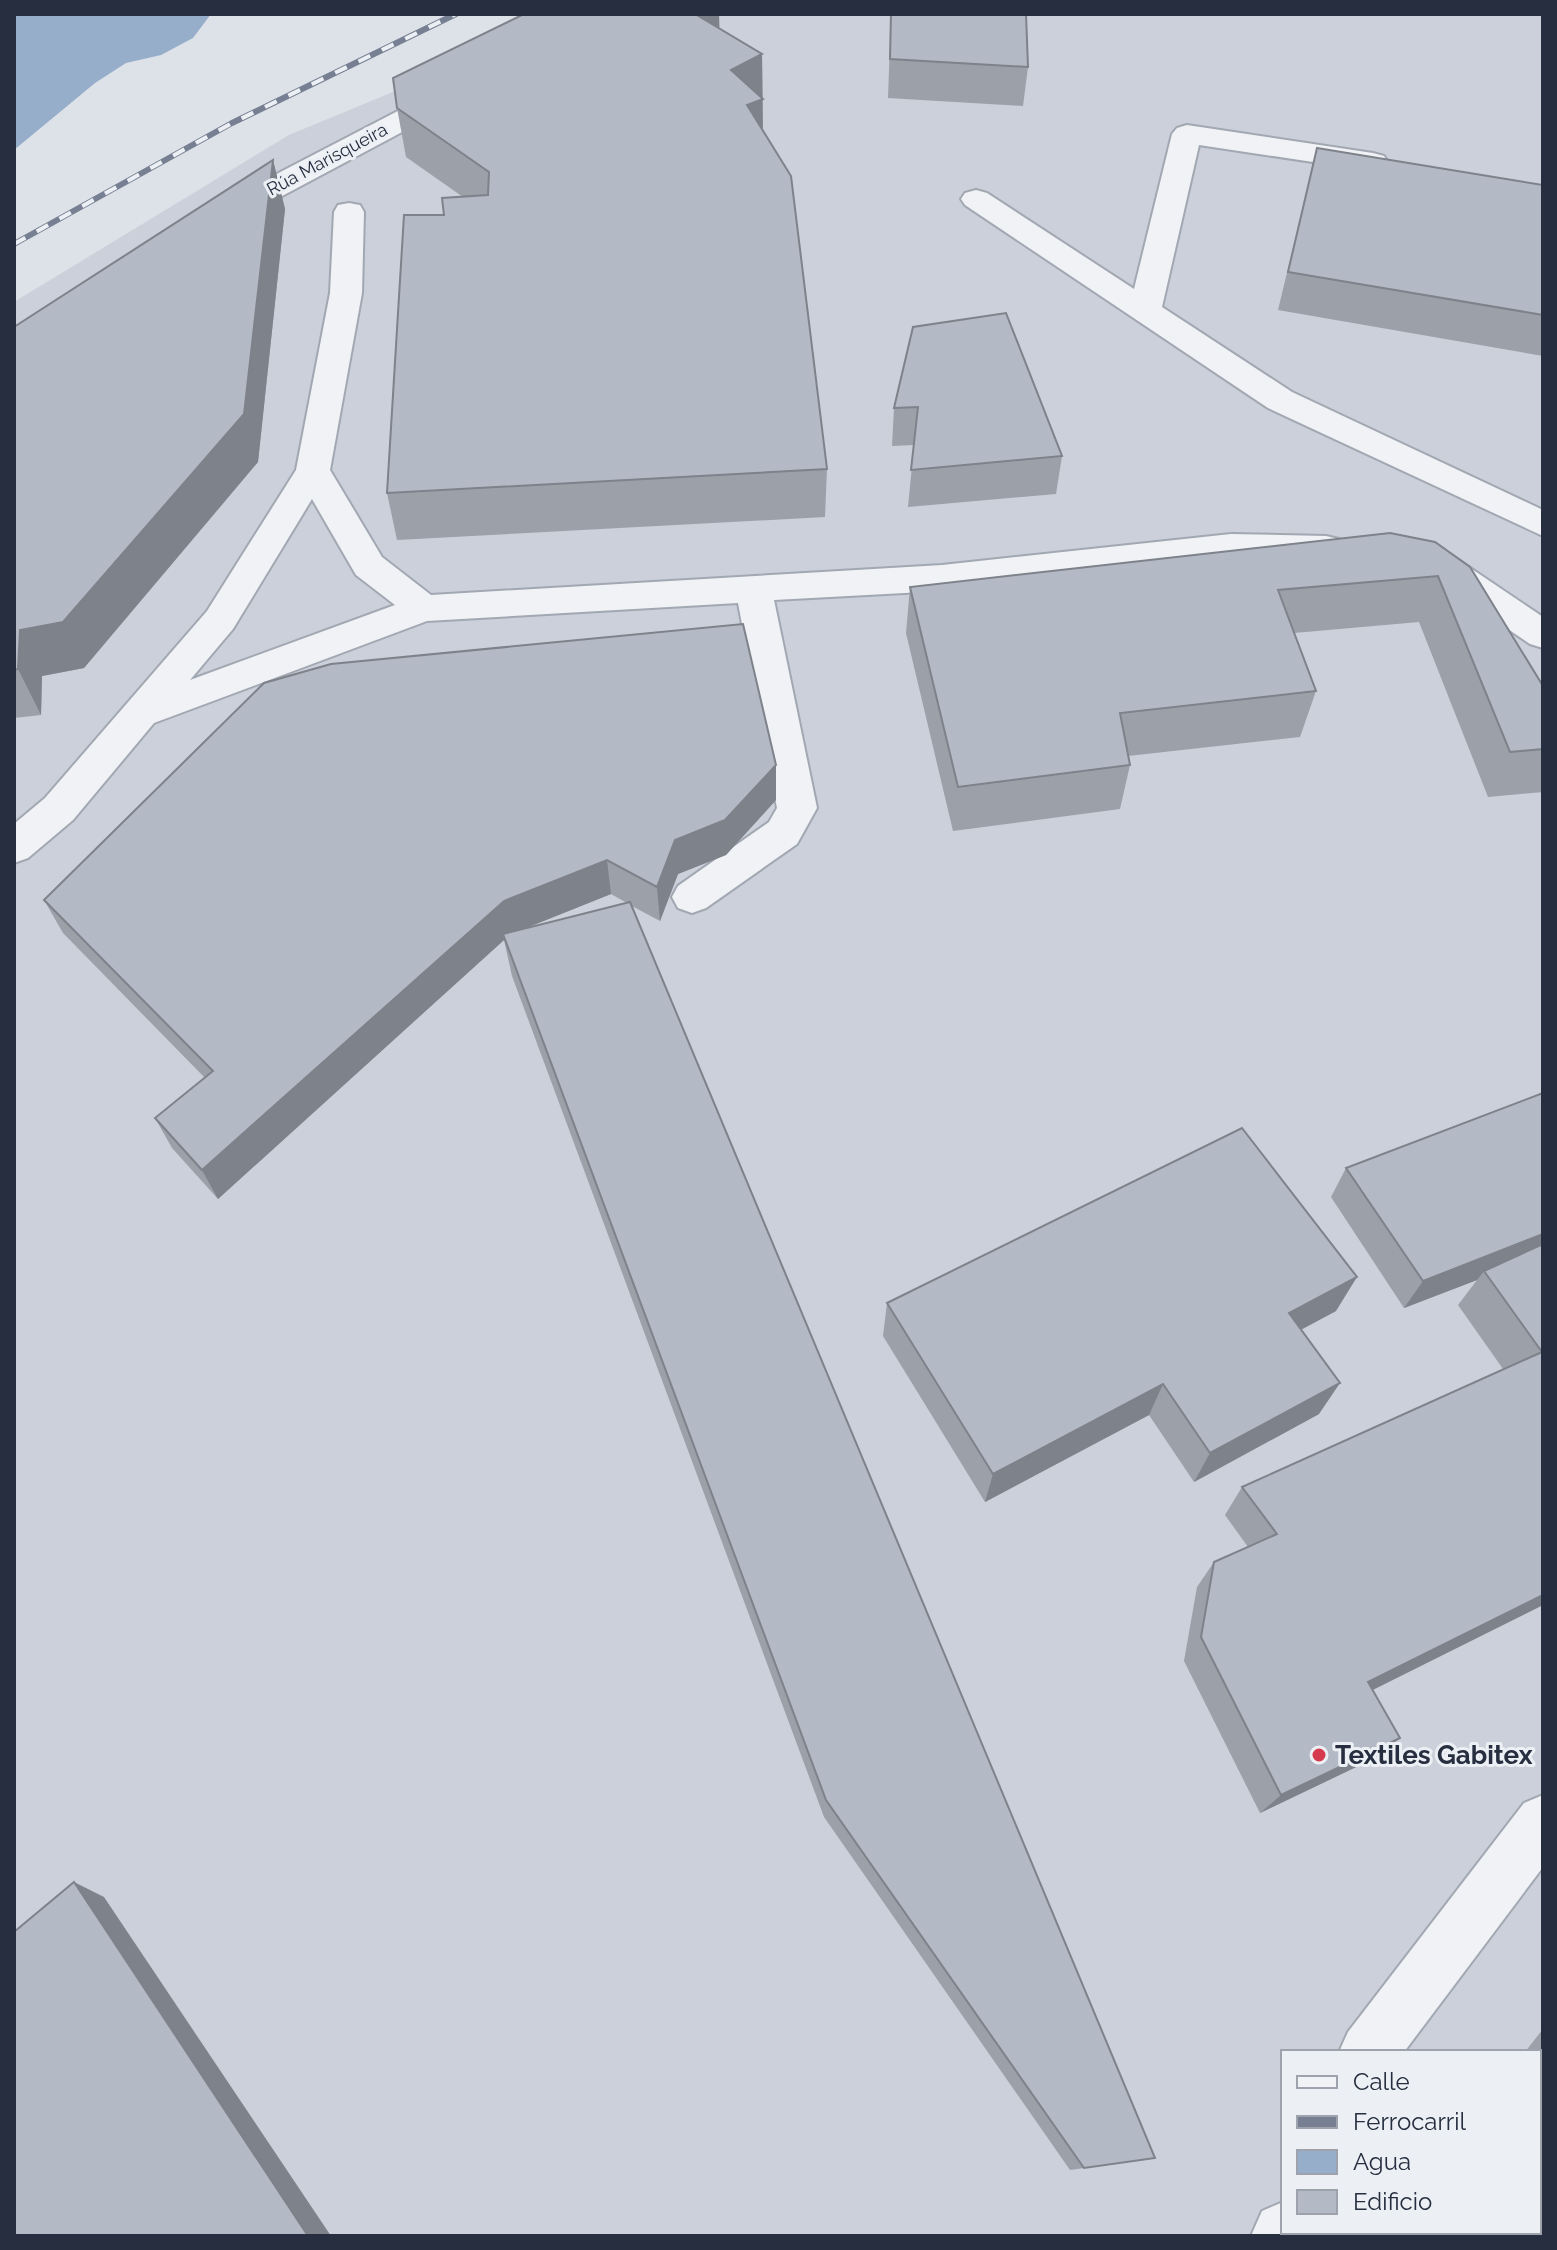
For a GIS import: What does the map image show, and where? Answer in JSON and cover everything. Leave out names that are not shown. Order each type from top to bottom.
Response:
[{"type":"lane","name":"Rúa Marisqueira","points":[[202,226],[485,77]]},
{"type":"lane","points":[[1145,311],[1187,134],[1404,167]]},
{"type":"lane","points":[[976,199],[1280,400],[1543,524]]},
{"type":"lane","points":[[14,847],[59,809],[220,620],[313,470],[346,293],[349,212]]},
{"type":"lane","points":[[313,470],[369,566],[424,608]]},
{"type":"lane","points":[[141,713],[424,608],[942,578],[1231,546],[1354,548]]},
{"type":"lane","points":[[1416,549],[1543,635]]},
{"type":"lane","points":[[692,897],[783,833],[797,808],[754,589]]},
{"type":"lane","points":[[1370,2050],[1543,1822]]},
{"type":"shaded area","points":[[581,14],[1543,14],[1543,2236],[14,2236],[14,302],[289,135]]},
{"type":"water","points":[[14,14],[211,14],[193,38],[161,55],[126,63],[95,83],[14,150]]},
{"type":"building","points":[[524,14],[695,14],[762,54],[731,70],[763,99],[747,105],[791,176],[827,469],[387,493],[404,215],[444,215],[442,198],[488,195],[489,172],[397,108],[393,78]]},
{"type":"building","points":[[891,14],[1026,14],[1028,67],[890,59]]},
{"type":"building","points":[[1317,148],[1543,185],[1543,315],[1288,272]]},
{"type":"building","points":[[273,160],[244,414],[63,622],[20,630],[18,669],[14,670],[14,327]]},
{"type":"building","points":[[1006,313],[1062,456],[911,470],[918,407],[894,408],[913,327]]},
{"type":"building","points":[[1390,533],[1435,542],[1470,567],[1543,686],[1543,749],[1510,752],[1438,576],[1278,590],[1316,691],[1120,713],[1130,765],[958,787],[910,587]]},
{"type":"building","points":[[743,624],[776,765],[725,820],[675,840],[657,887],[607,860],[504,901],[202,1170],[155,1118],[213,1071],[44,900],[264,683],[331,664]]},
{"type":"building","points":[[630,902],[1155,2158],[1084,2168],[826,1800],[503,934]]},
{"type":"building","points":[[1543,1093],[1543,1234],[1423,1281],[1346,1168]]},
{"type":"building","points":[[1242,1128],[1357,1277],[1289,1313],[1340,1383],[1210,1453],[1163,1384],[993,1474],[887,1303]]},
{"type":"building","points":[[1543,1244],[1543,1595],[1368,1682],[1400,1738],[1281,1795],[1201,1637],[1214,1562],[1277,1534],[1242,1487],[1542,1352],[1484,1271]]},
{"type":"building","points":[[74,1882],[308,2236],[14,2236],[14,1932]]},
{"type":"building","points":[[1543,2064],[1543,2236],[1405,2236],[1541,2234]]},
{"type":"railway","points":[[14,244],[232,123],[456,14]]},
{"type":"place","name":"Textiles Gabitex","points":[[1319,1755]]}]
